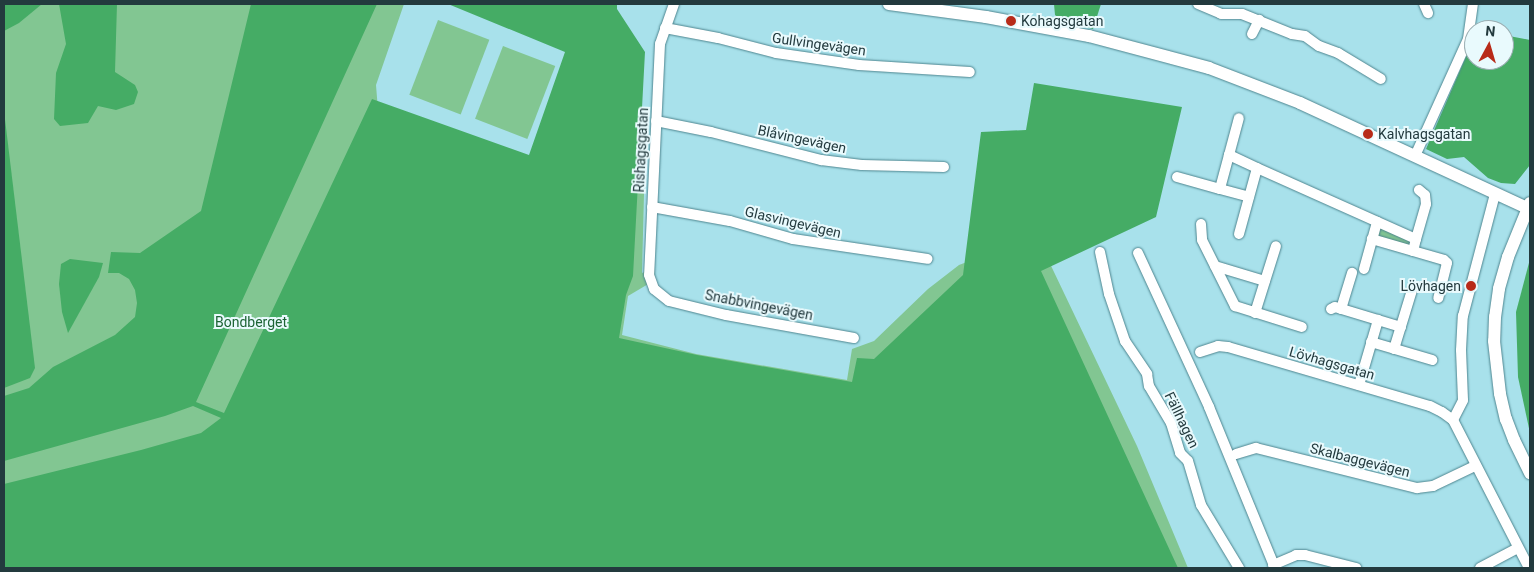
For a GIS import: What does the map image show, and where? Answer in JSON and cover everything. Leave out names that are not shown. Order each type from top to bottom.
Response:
[{"type":"street","name":"Rishagsgatan","points":[[660,296],[654,289],[649,275],[656,121],[660,44],[674,4]]},
{"type":"street","points":[[889,4],[977,16],[1089,36],[1186,61],[1276,93],[1495,194],[1529,206],[1508,257],[1495,317],[1494,341],[1500,394],[1506,419],[1530,473]]},
{"type":"street","points":[[1198,4],[1221,14],[1242,14],[1292,34],[1304,36],[1319,46],[1338,53],[1381,79]]},
{"type":"street","points":[[1415,156],[1468,38],[1473,4]]},
{"type":"street","points":[[1252,34],[1259,20]]},
{"type":"street","name":"Gullvingevägen","points":[[666,28],[718,38],[776,53],[859,65],[970,72]]},
{"type":"street","points":[[1220,189],[1239,118]]},
{"type":"street","name":"Blåvingevägen","points":[[656,121],[711,132],[821,160],[862,165],[944,168]]},
{"type":"street","points":[[1229,155],[1416,239]]},
{"type":"street","points":[[1239,234],[1257,168]]},
{"type":"street","points":[[1177,177],[1249,197]]},
{"type":"street","points":[[1413,251],[1426,204],[1425,195],[1419,190]]},
{"type":"street","points":[[1495,194],[1463,316],[1461,350],[1464,400],[1453,420],[1529,568]]},
{"type":"street","name":"Glasvingevägen","points":[[652,207],[730,221],[793,239],[928,259]]},
{"type":"street","points":[[1364,269],[1377,222]]},
{"type":"street","points":[[1201,224],[1201,236],[1233,305],[1255,314],[1302,327]]},
{"type":"street","points":[[1372,239],[1444,260],[1446,263],[1438,298]]},
{"type":"street","points":[[1255,314],[1276,246]]},
{"type":"street","name":"Fällhagen","points":[[1100,252],[1109,294],[1125,341],[1147,374],[1150,386],[1171,423],[1180,453],[1188,462],[1201,505],[1239,568]]},
{"type":"street","name":"Fällhagen","points":[[1138,253],[1209,408],[1274,566]]},
{"type":"street","points":[[1215,266],[1265,281]]},
{"type":"street","points":[[1352,273],[1336,309],[1401,327]]},
{"type":"street","points":[[1394,349],[1412,290]]},
{"type":"street","name":"Snabbvingevägen","points":[[660,296],[726,314],[854,338]]},
{"type":"street","points":[[1359,385],[1378,320]]},
{"type":"street","points":[[1372,342],[1432,360]]},
{"type":"street","name":"Lövhagsgatan","points":[[1200,352],[1218,346],[1228,347],[1430,406],[1453,420]]},
{"type":"street","name":"Skalbaggevägen","points":[[1236,454],[1256,448],[1417,488],[1433,486],[1476,466]]},
{"type":"street","points":[[1480,568],[1518,548]]},
{"type":"street","points":[[1274,566],[1296,555],[1304,555],[1356,568]]},
{"type":"green space","name":"Bondberget","points":[[4,4],[404,4],[376,85],[378,110],[539,184],[583,90],[646,117],[642,273],[654,268],[655,280],[628,296],[622,335],[696,354],[847,380],[852,349],[874,341],[928,289],[959,265],[1009,246],[1043,249],[1137,446],[1188,568],[4,568]]},
{"type":"green space","points":[[4,4],[42,4],[19,23],[4,31]]},
{"type":"green space","points":[[59,4],[117,4],[115,72],[135,85],[138,92],[134,104],[116,110],[98,106],[88,123],[60,126],[54,119],[56,73],[66,44]]},
{"type":"green space","name":"Bondberget","points":[[251,4],[377,4],[196,402],[224,413],[372,99],[529,155],[565,52],[448,4],[617,4],[617,9],[645,52],[633,276],[626,295],[619,338],[697,355],[852,382],[857,358],[874,359],[963,275],[981,132],[1026,130],[1034,83],[1182,107],[1156,217],[1041,271],[1178,568],[4,568],[4,484],[201,433],[221,418],[193,406],[165,416],[4,461],[4,396],[29,388],[53,367],[115,335],[135,317],[137,303],[135,290],[129,279],[119,273],[108,273],[111,252],[140,253],[201,211]]},
{"type":"green space","points":[[1054,4],[1101,4],[1093,29],[1063,21],[1055,15]]},
{"type":"green space","points":[[438,20],[489,40],[461,114],[409,95]]},
{"type":"green space","points":[[1514,37],[1530,40],[1530,165],[1515,184],[1501,183],[1488,178],[1464,157],[1447,159],[1426,149],[1464,61],[1464,70],[1514,70]]},
{"type":"green space","points":[[503,46],[555,66],[527,139],[475,119]]},
{"type":"green space","points":[[4,111],[35,368],[30,378],[4,388]]},
{"type":"green space","points":[[1380,227],[1412,240],[1412,247],[1378,238],[1378,228]]},
{"type":"green space","points":[[70,259],[103,263],[99,277],[68,333],[62,312],[59,284],[61,264]]},
{"type":"green space","points":[[1530,259],[1530,433],[1518,377],[1516,312]]},
{"type":"place","name":"Kohagsgatan","points":[[1011,21]]},
{"type":"place","name":"Kalvhagsgatan","points":[[1368,134]]},
{"type":"place","name":"Lövhagen","points":[[1471,286]]}]
